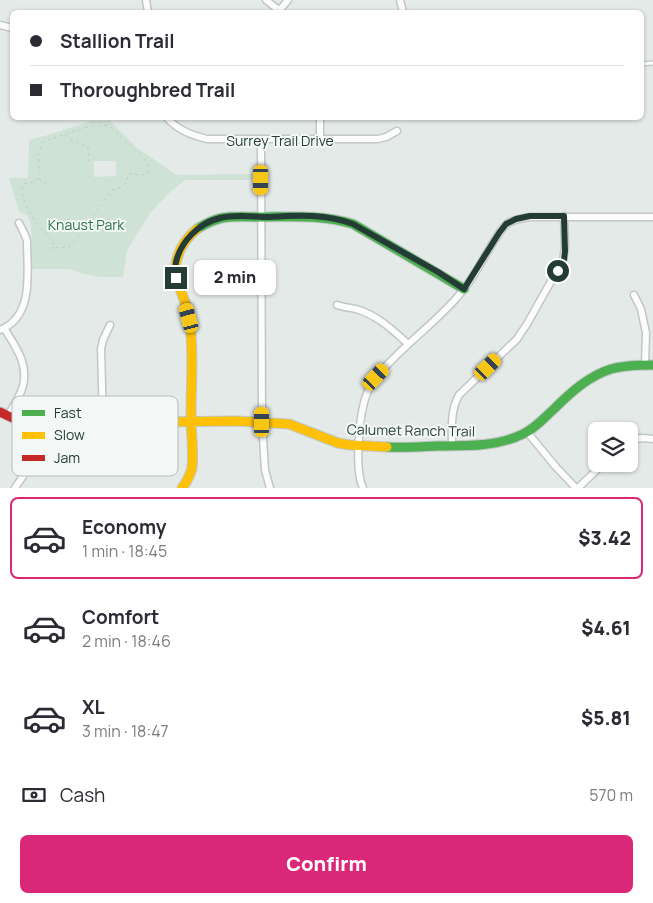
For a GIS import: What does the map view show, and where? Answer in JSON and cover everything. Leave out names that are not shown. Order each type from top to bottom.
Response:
[{"type":"street","points":[[266,0],[277,10]]},
{"type":"street","name":"Surrey Trail Drive","points":[[169,120],[182,131],[207,139],[378,139],[397,131]]},
{"type":"street","points":[[320,120],[320,140]]},
{"type":"street","points":[[261,140],[262,422],[265,470],[270,488]]},
{"type":"street","points":[[182,488],[189,479],[192,464],[191,349],[189,318],[176,278],[176,263],[180,250],[188,237],[207,223],[220,218],[236,216],[308,215],[340,219],[353,224],[438,272],[464,289]]},
{"type":"street","points":[[363,488],[359,473],[359,446],[364,403],[368,390],[376,377],[464,289],[506,224],[516,219],[530,216],[653,217]]},
{"type":"street","points":[[452,446],[452,420],[454,407],[459,395],[517,339],[564,260],[564,216]]},
{"type":"street","points":[[18,396],[22,390],[25,372],[21,355],[2,329],[19,314],[27,295],[27,241],[19,223]]},
{"type":"street","points":[[634,295],[641,309],[649,365]]},
{"type":"street","points":[[337,306],[357,310],[374,317],[408,344]]},
{"type":"street","points":[[102,396],[101,349],[110,325]]},
{"type":"street","name":"Calumet Ranch Trail","points":[[178,422],[262,422],[289,424],[338,443],[359,446],[490,444],[527,432],[580,386],[600,374],[620,367],[649,365]]},
{"type":"street","points":[[4,414],[12,403]]},
{"type":"street","points":[[527,432],[556,467],[577,488],[594,472]]},
{"type":"street","points":[[638,439],[653,439]]},
{"type":"street","points":[[15,488],[23,476]]},
{"type":"path","points":[[45,248],[55,248],[68,248],[77,239],[112,190],[122,188],[127,183],[128,174],[146,175],[148,165],[146,161],[110,126],[90,126],[44,141],[41,144],[38,153],[40,174],[33,182],[24,184],[22,187],[25,205],[55,248]]},
{"type":"path","points":[[64,135],[70,140],[88,147],[89,161]]},
{"type":"path","points":[[38,178],[49,186]]},
{"type":"green space","name":"Knaust Park","points":[[92,121],[110,121],[137,148],[177,175],[261,174],[261,180],[185,180],[151,212],[138,232],[127,250],[123,277],[100,277],[70,269],[31,269],[30,222],[27,216],[19,212],[9,178],[28,178],[29,140]],"holes":[[[94,161],[116,161],[116,176],[94,177]]]},
{"type":"traffic: fast","points":[[197,229],[215,220],[230,217],[305,217],[341,221],[353,224],[464,289]]},
{"type":"traffic: fast","points":[[387,447],[470,446],[492,444],[513,438],[532,429],[574,390],[595,376],[611,369],[637,365],[653,365]]},
{"type":"traffic: slow","points":[[182,488],[189,476],[193,462],[191,418],[192,354],[189,316],[178,284],[176,264],[183,245],[197,229]]},
{"type":"traffic: slow","points":[[178,422],[236,421],[289,424],[338,443],[387,447]]},
{"type":"traffic: jam","points":[[0,412],[12,418]]},
{"type":"route","points":[[176,278],[176,263],[180,250],[188,237],[207,223],[220,218],[236,216],[308,215],[340,219],[353,224],[438,272],[464,289],[506,224],[516,219],[530,216],[564,216],[565,251],[564,260],[558,271]]}]
